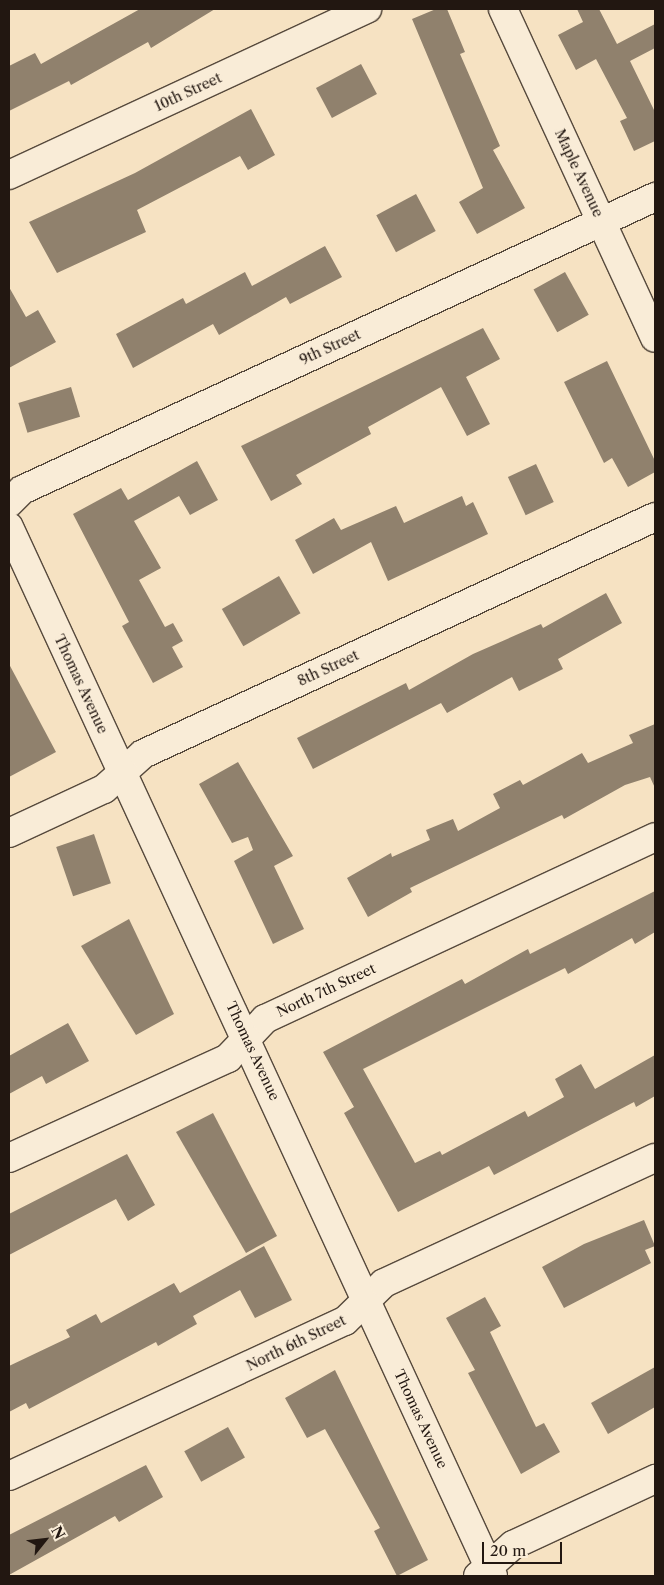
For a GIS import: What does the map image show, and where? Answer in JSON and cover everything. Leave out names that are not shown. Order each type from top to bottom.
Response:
[{"type":"street","name":"10th Street","points":[[9,175],[367,9]]},
{"type":"street","name":"Maple Avenue","points":[[503,9],[655,338]]},
{"type":"street","name":"9th Street","points":[[9,503],[22,490],[655,197]]},
{"type":"street","name":"8th Street","points":[[9,834],[104,789],[123,774],[143,754],[655,516]]},
{"type":"street","name":"Thomas Avenue","points":[[9,527],[247,1037],[487,1573]]},
{"type":"street","name":"North 7th Street","points":[[9,1158],[228,1058],[265,1019],[655,837]]},
{"type":"street","name":"North 6th Street","points":[[9,1476],[345,1321],[384,1283],[655,1158]]},
{"type":"street","points":[[487,1573],[513,1545],[655,1479]]},
{"type":"building","points":[[140,9],[215,9],[151,48],[148,42],[71,85],[69,81],[9,111],[9,66],[35,53],[41,64]]},
{"type":"building","points":[[436,9],[447,9],[465,52],[460,54],[500,146],[493,150],[525,208],[477,234],[459,202],[483,188],[412,19]]},
{"type":"building","points":[[577,9],[599,9],[617,44],[655,24],[655,48],[630,61],[655,112],[655,141],[634,151],[620,121],[627,118],[596,59],[576,70],[558,35],[583,22]]},
{"type":"building","points":[[361,64],[377,94],[332,118],[316,88]]},
{"type":"building","points":[[251,109],[275,155],[248,170],[240,156],[137,210],[146,232],[57,273],[29,222],[135,173]]},
{"type":"building","points":[[416,194],[436,231],[396,252],[376,215]]},
{"type":"building","points":[[325,246],[342,277],[290,304],[286,297],[219,335],[213,324],[133,368],[116,334],[183,298],[186,304],[245,272],[252,286]]},
{"type":"building","points":[[565,272],[589,315],[557,332],[534,289]]},
{"type":"building","points":[[9,287],[26,317],[38,310],[56,342],[9,368]]},
{"type":"building","points":[[483,328],[500,359],[466,377],[490,424],[467,436],[441,387],[368,427],[371,434],[296,475],[302,484],[271,501],[241,446]]},
{"type":"building","points":[[607,361],[655,461],[655,472],[628,487],[612,458],[604,463],[564,382]]},
{"type":"building","points":[[71,387],[80,417],[27,433],[18,403]]},
{"type":"building","points":[[197,461],[218,500],[190,515],[179,496],[134,521],[161,568],[139,580],[165,627],[173,623],[183,641],[172,647],[183,667],[153,683],[122,626],[129,622],[73,514],[121,488],[128,500]]},
{"type":"building","points":[[536,464],[554,502],[526,515],[508,477]]},
{"type":"building","points":[[462,496],[466,506],[473,502],[488,534],[388,581],[371,542],[313,574],[295,540],[334,518],[341,530],[396,506],[404,523]]},
{"type":"building","points":[[279,576],[300,613],[243,646],[222,609]]},
{"type":"building","points":[[606,593],[622,623],[558,659],[563,669],[519,691],[512,677],[447,713],[441,703],[313,769],[297,738],[406,683],[409,690],[473,654],[541,624],[543,628]]},
{"type":"building","points":[[9,664],[56,752],[9,777]]},
{"type":"building","points":[[655,724],[655,788],[650,777],[625,785],[564,819],[562,815],[410,888],[412,892],[368,917],[347,878],[391,853],[392,857],[430,840],[426,830],[453,819],[458,831],[500,808],[493,794],[520,780],[523,785],[582,753],[588,763],[633,743],[629,735]]},
{"type":"building","points":[[238,762],[293,856],[274,866],[304,929],[273,944],[234,861],[253,850],[248,837],[232,843],[199,784]]},
{"type":"building","points":[[94,834],[111,883],[73,896],[56,847]]},
{"type":"building","points":[[655,891],[655,932],[635,944],[632,938],[568,974],[565,968],[363,1069],[415,1163],[440,1151],[442,1155],[525,1111],[528,1117],[564,1097],[555,1079],[581,1064],[595,1089],[655,1055],[655,1096],[636,1107],[634,1102],[494,1175],[489,1166],[398,1212],[344,1113],[354,1107],[323,1052],[462,979],[465,984],[528,949],[530,954]]},
{"type":"building","points":[[129,919],[174,1014],[136,1035],[81,946]]},
{"type":"building","points":[[68,1023],[89,1061],[46,1084],[42,1076],[9,1094],[9,1056]]},
{"type":"building","points":[[213,1113],[277,1236],[246,1253],[176,1132]]},
{"type":"building","points":[[127,1154],[155,1205],[128,1221],[116,1199],[9,1255],[9,1214]]},
{"type":"building","points":[[644,1220],[655,1246],[645,1250],[651,1263],[564,1308],[542,1267],[584,1244]]},
{"type":"building","points":[[264,1246],[292,1300],[255,1318],[240,1290],[193,1316],[197,1324],[158,1346],[156,1342],[29,1409],[26,1403],[9,1412],[9,1366],[70,1337],[66,1330],[96,1314],[101,1323],[174,1283],[180,1293]]},
{"type":"building","points":[[485,1297],[501,1326],[490,1332],[536,1427],[544,1423],[560,1452],[521,1474],[468,1373],[475,1370],[446,1318]]},
{"type":"building","points":[[655,1367],[655,1407],[608,1434],[591,1403]]},
{"type":"building","points":[[335,1370],[428,1560],[397,1576],[374,1531],[380,1528],[325,1429],[307,1438],[285,1398]]},
{"type":"building","points":[[228,1427],[245,1458],[201,1482],[184,1451]]},
{"type":"building","points":[[146,1465],[163,1497],[119,1522],[115,1516],[9,1575],[9,1535]]}]
